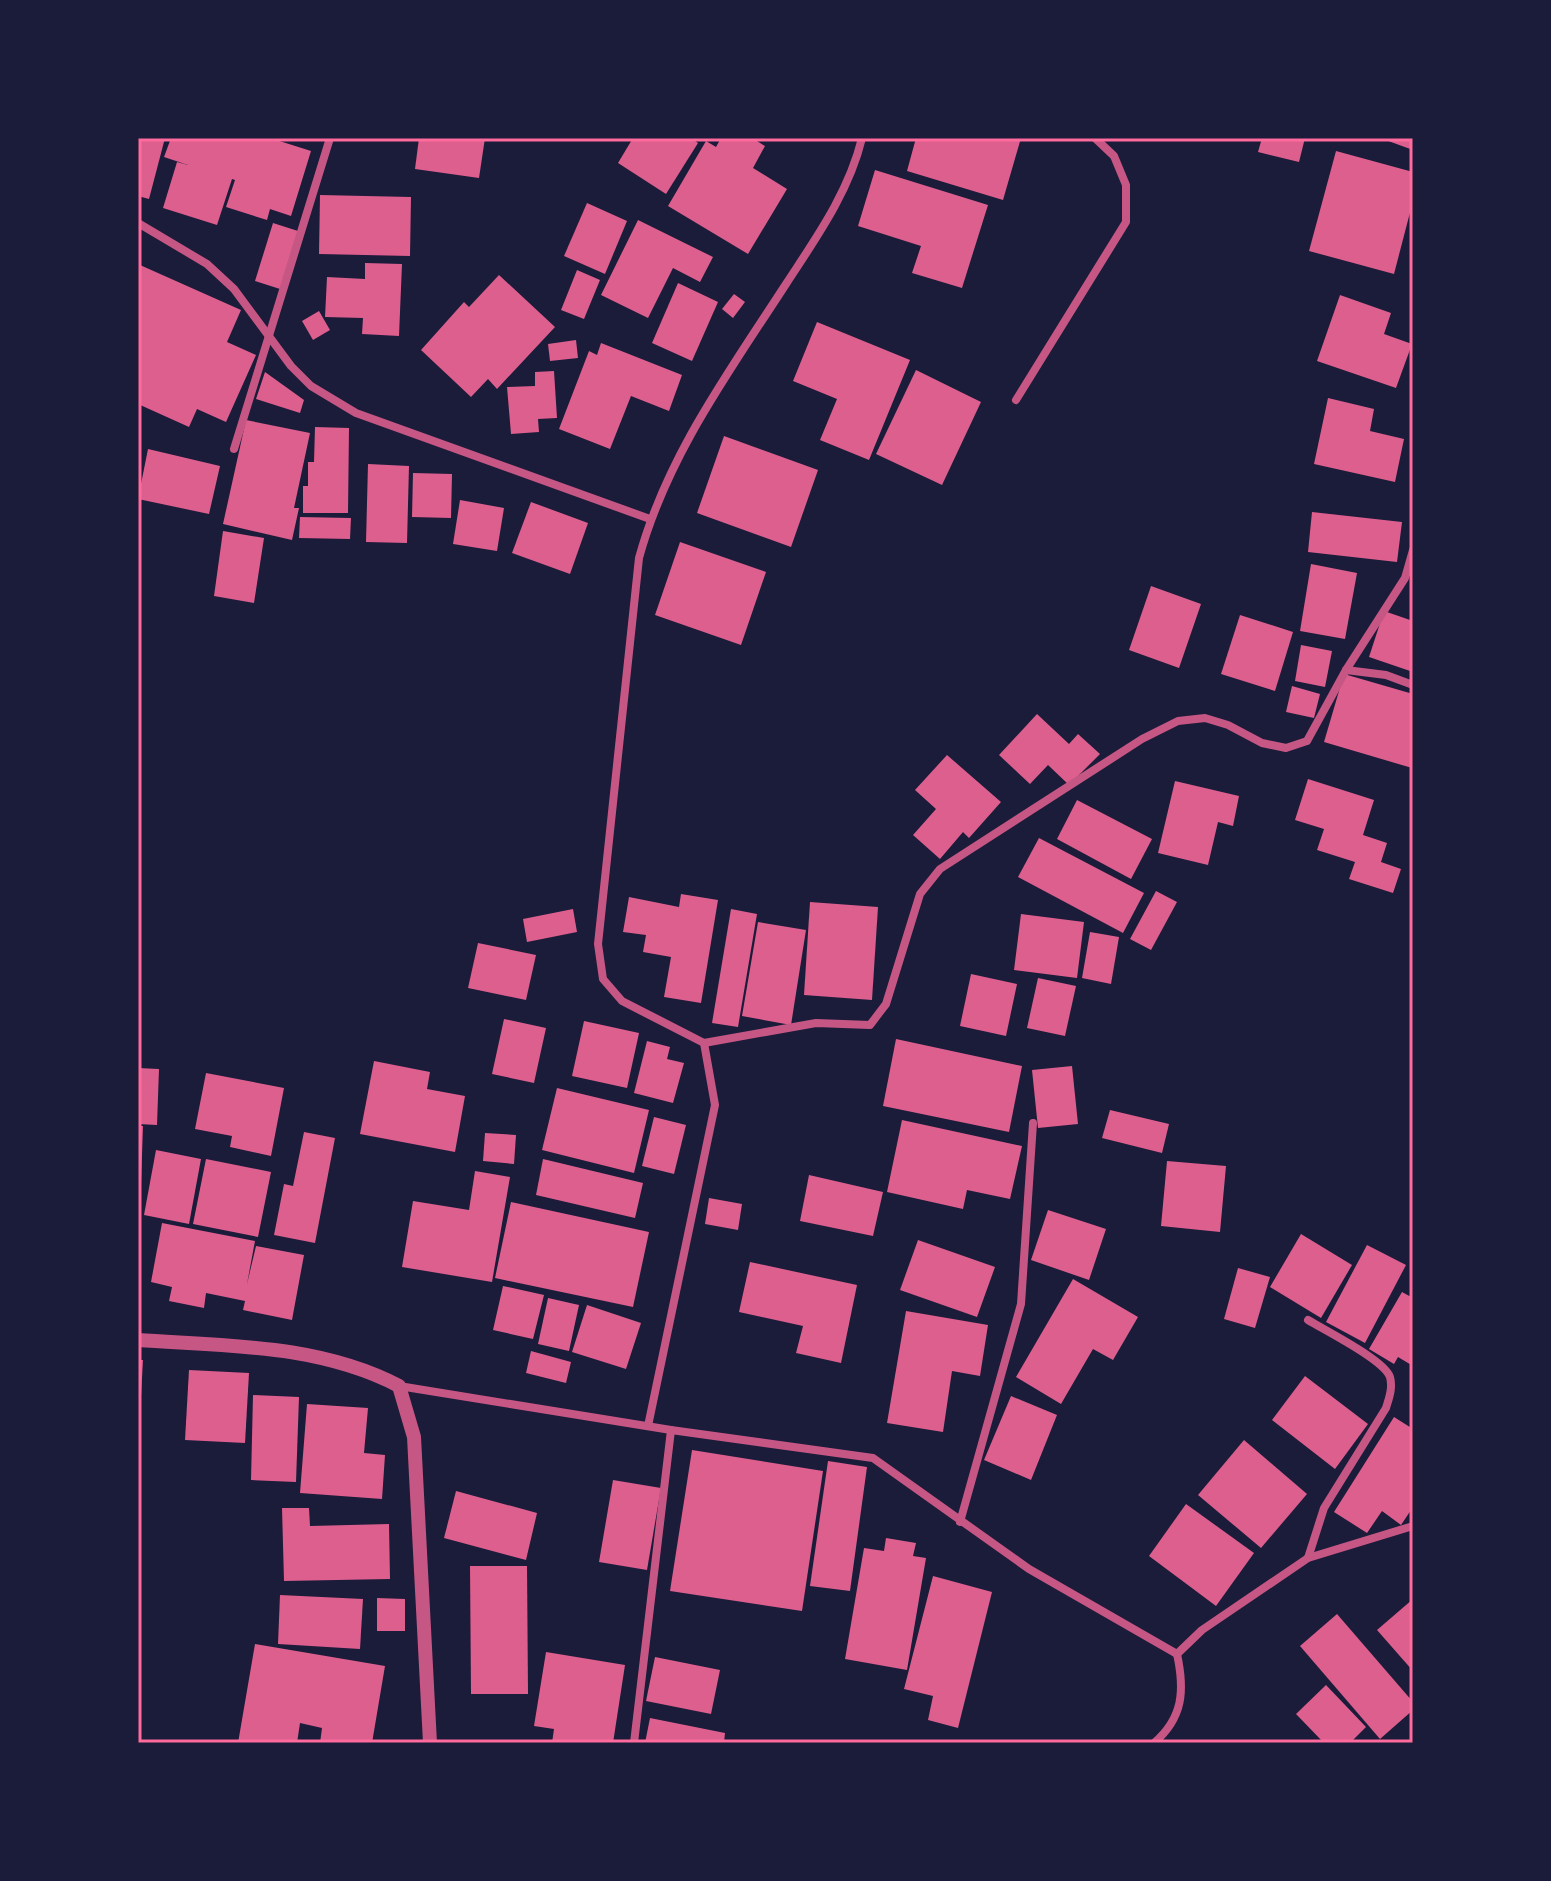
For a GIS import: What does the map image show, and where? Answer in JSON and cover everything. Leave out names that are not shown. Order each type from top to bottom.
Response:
[{"type":"street","points":[[234,449],[330,138]]},
{"type":"street","points":[[862,138],[856,163],[826,222],[692,428],[650,519],[639,558],[598,944],[603,979],[622,1001],[704,1043],[816,1023],[870,1025],[886,1004],[920,894],[940,869],[1142,739],[1178,721],[1205,718],[1228,725],[1262,743],[1286,748],[1307,741],[1346,670],[1405,578],[1413,550]]},
{"type":"street","points":[[1016,400],[1126,222],[1126,185],[1114,156],[1095,138]]},
{"type":"street","points":[[138,223],[207,264],[234,289],[291,366],[311,386],[356,413],[650,519]]},
{"type":"street","points":[[1346,670],[1386,675],[1413,685]]},
{"type":"street","points":[[648,1426],[715,1105],[704,1043]]},
{"type":"street","points":[[960,1522],[1021,1304],[1033,1123]]},
{"type":"street","points":[[1308,1320],[1377,1363],[1389,1375],[1391,1391],[1386,1408],[1324,1508],[1308,1558]]},
{"type":"street","points":[[138,1340],[279,1349],[368,1370],[399,1386],[671,1430],[873,1458],[1029,1569],[1177,1654],[1181,1695],[1177,1716],[1168,1731],[1154,1743]]},
{"type":"street","points":[[399,1386],[414,1437],[432,1742]]},
{"type":"street","points":[[634,1743],[671,1430]]},
{"type":"street","points":[[1177,1654],[1202,1630],[1308,1558],[1413,1526]]},
{"type":"building","points":[[138,138],[165,138],[149,199],[138,196]]},
{"type":"building","points":[[171,138],[270,138],[311,151],[291,216],[270,209],[267,220],[226,207],[235,180],[232,179],[217,225],[163,208],[177,162],[188,165],[164,157]]},
{"type":"building","points":[[419,138],[485,138],[479,178],[415,169]]},
{"type":"building","points":[[633,138],[691,138],[698,143],[666,194],[618,163]]},
{"type":"building","points":[[721,138],[759,138],[757,141],[765,146],[753,168],[787,189],[748,254],[668,206],[706,141],[716,147]]},
{"type":"building","points":[[916,138],[1021,138],[1003,200],[907,171]]},
{"type":"building","points":[[1262,138],[1305,138],[1299,162],[1258,152]]},
{"type":"building","points":[[1380,138],[1413,138],[1413,150]]},
{"type":"building","points":[[1336,151],[1413,172],[1413,201],[1394,274],[1309,251]]},
{"type":"building","points":[[875,170],[988,205],[962,288],[912,273],[921,246],[858,226]]},
{"type":"building","points":[[320,195],[411,197],[410,256],[319,254]]},
{"type":"building","points":[[587,203],[627,221],[605,274],[564,256]]},
{"type":"building","points":[[638,220],[713,257],[700,282],[673,268],[648,318],[601,295]]},
{"type":"building","points":[[273,223],[298,231],[280,289],[255,281]]},
{"type":"building","points":[[365,263],[402,264],[399,336],[362,334],[363,318],[325,317],[327,277],[365,279]]},
{"type":"building","points":[[140,265],[241,310],[227,342],[256,355],[226,422],[197,409],[189,427],[138,404]]},
{"type":"building","points":[[577,270],[600,280],[584,319],[561,310]]},
{"type":"building","points":[[499,275],[555,327],[497,389],[488,379],[471,397],[421,350],[464,302],[469,307]]},
{"type":"building","points":[[678,283],[718,302],[692,361],[652,343]]},
{"type":"building","points":[[734,294],[745,302],[733,318],[722,309]]},
{"type":"building","points":[[1340,295],[1391,313],[1384,334],[1412,344],[1396,388],[1317,361]]},
{"type":"building","points":[[319,311],[330,330],[313,340],[302,321]]},
{"type":"building","points":[[817,322],[910,360],[869,460],[820,440],[837,399],[793,381]]},
{"type":"building","points":[[576,340],[578,358],[550,361],[548,344]]},
{"type":"building","points":[[601,343],[682,375],[669,411],[631,396],[610,449],[559,429],[589,351],[597,355]]},
{"type":"building","points":[[916,370],[981,402],[942,485],[876,454]]},
{"type":"building","points":[[554,371],[557,418],[538,419],[539,432],[511,434],[507,387],[535,386],[535,372]]},
{"type":"building","points":[[265,372],[304,400],[300,413],[256,399]]},
{"type":"building","points":[[1328,398],[1374,409],[1370,431],[1404,439],[1395,482],[1314,464]]},
{"type":"building","points":[[246,420],[310,433],[294,508],[299,508],[292,540],[223,524]]},
{"type":"building","points":[[315,427],[349,428],[348,513],[303,513],[303,486],[308,486],[308,462],[314,462]]},
{"type":"building","points":[[724,436],[818,470],[791,547],[697,513]]},
{"type":"building","points":[[148,449],[220,466],[209,514],[138,499]]},
{"type":"building","points":[[368,464],[409,466],[407,543],[366,542]]},
{"type":"building","points":[[413,473],[452,474],[451,518],[412,517]]},
{"type":"building","points":[[460,500],[504,508],[497,551],[453,544]]},
{"type":"building","points":[[531,502],[588,523],[570,574],[512,553]]},
{"type":"building","points":[[1312,512],[1402,522],[1397,562],[1308,552]]},
{"type":"building","points":[[300,517],[351,518],[350,539],[299,538]]},
{"type":"building","points":[[223,531],[264,538],[254,603],[214,596]]},
{"type":"building","points":[[680,542],[766,572],[741,645],[655,615]]},
{"type":"building","points":[[1311,564],[1357,573],[1345,639],[1300,631]]},
{"type":"building","points":[[1151,586],[1201,604],[1179,668],[1129,650]]},
{"type":"building","points":[[1384,611],[1413,621],[1413,672],[1369,657]]},
{"type":"building","points":[[1240,615],[1293,632],[1275,691],[1221,674]]},
{"type":"building","points":[[1301,645],[1332,651],[1325,687],[1295,681]]},
{"type":"building","points":[[1344,674],[1413,694],[1412,768],[1324,742]]},
{"type":"building","points":[[1292,686],[1320,694],[1314,718],[1286,712]]},
{"type":"building","points":[[1037,714],[1069,744],[1078,734],[1100,754],[1069,785],[1048,765],[1030,784],[999,755]]},
{"type":"building","points":[[947,755],[1001,802],[969,838],[963,832],[940,859],[913,835],[936,809],[915,790]]},
{"type":"building","points":[[1308,779],[1374,800],[1363,835],[1387,843],[1381,862],[1401,869],[1393,893],[1349,879],[1355,862],[1317,850],[1324,829],[1295,820]]},
{"type":"building","points":[[1175,781],[1239,796],[1233,826],[1218,822],[1208,865],[1158,853]]},
{"type":"building","points":[[1077,800],[1152,839],[1131,879],[1057,839]]},
{"type":"building","points":[[1039,838],[1144,893],[1123,933],[1018,877]]},
{"type":"building","points":[[1156,891],[1177,902],[1151,950],[1130,939]]},
{"type":"building","points":[[681,894],[718,900],[701,1003],[664,997],[671,957],[643,952],[646,935],[623,932],[629,897],[679,907]]},
{"type":"building","points":[[810,902],[878,907],[872,1000],[804,995]]},
{"type":"building","points":[[573,909],[577,932],[527,942],[523,919]]},
{"type":"building","points":[[731,909],[757,914],[738,1027],[712,1023]]},
{"type":"building","points":[[1021,914],[1084,922],[1077,978],[1014,970]]},
{"type":"building","points":[[758,922],[806,930],[791,1025],[742,1016]]},
{"type":"building","points":[[1090,932],[1119,937],[1111,984],[1082,978]]},
{"type":"building","points":[[478,943],[536,955],[526,1000],[468,988]]},
{"type":"building","points":[[971,974],[1017,984],[1006,1036],[960,1026]]},
{"type":"building","points":[[1038,978],[1076,986],[1065,1036],[1027,1028]]},
{"type":"building","points":[[504,1019],[546,1028],[534,1083],[492,1074]]},
{"type":"building","points":[[584,1021],[639,1033],[627,1088],[572,1076]]},
{"type":"building","points":[[896,1039],[1022,1066],[1009,1132],[883,1106]]},
{"type":"building","points":[[647,1041],[670,1047],[667,1059],[684,1063],[673,1103],[634,1093]]},
{"type":"building","points":[[374,1061],[430,1072],[427,1089],[465,1096],[455,1152],[360,1134]]},
{"type":"building","points":[[1072,1066],[1078,1124],[1038,1128],[1032,1070]]},
{"type":"building","points":[[138,1068],[159,1069],[157,1125],[138,1124]]},
{"type":"building","points":[[206,1073],[284,1088],[271,1156],[230,1147],[232,1136],[195,1129]]},
{"type":"building","points":[[557,1088],[649,1110],[634,1173],[542,1150]]},
{"type":"building","points":[[1110,1110],[1169,1124],[1162,1153],[1102,1138]]},
{"type":"building","points":[[654,1117],[686,1125],[674,1174],[642,1166]]},
{"type":"building","points":[[902,1120],[1022,1146],[1010,1199],[967,1190],[963,1209],[887,1192]]},
{"type":"building","points":[[138,1126],[143,1126],[141,1183],[138,1183]]},
{"type":"building","points":[[304,1132],[335,1138],[315,1243],[274,1235],[284,1184],[293,1186]]},
{"type":"building","points":[[485,1133],[516,1135],[514,1164],[483,1161]]},
{"type":"building","points":[[156,1150],[201,1159],[189,1224],[144,1215]]},
{"type":"building","points":[[206,1159],[271,1172],[258,1237],[193,1224]]},
{"type":"building","points":[[543,1159],[643,1183],[635,1218],[536,1195]]},
{"type":"building","points":[[1167,1161],[1226,1166],[1220,1232],[1161,1226]]},
{"type":"building","points":[[475,1171],[510,1177],[492,1282],[402,1267],[413,1201],[469,1210]]},
{"type":"building","points":[[809,1175],[883,1192],[873,1236],[800,1221]]},
{"type":"building","points":[[709,1198],[742,1204],[738,1230],[705,1224]]},
{"type":"building","points":[[511,1202],[649,1232],[633,1307],[495,1278]]},
{"type":"building","points":[[1048,1210],[1106,1229],[1089,1280],[1031,1260]]},
{"type":"building","points":[[162,1223],[255,1241],[247,1284],[256,1246],[304,1255],[292,1320],[243,1310],[245,1301],[206,1293],[204,1308],[169,1301],[172,1287],[151,1282]]},
{"type":"building","points":[[1301,1234],[1352,1265],[1321,1318],[1270,1287]]},
{"type":"building","points":[[918,1240],[995,1267],[977,1317],[900,1290]]},
{"type":"building","points":[[1367,1245],[1406,1265],[1365,1343],[1326,1322]]},
{"type":"building","points":[[750,1262],[857,1285],[841,1363],[796,1353],[803,1326],[739,1312]]},
{"type":"building","points":[[1238,1268],[1270,1277],[1255,1328],[1224,1319]]},
{"type":"building","points":[[1073,1279],[1138,1317],[1113,1360],[1093,1349],[1061,1404],[1016,1377]]},
{"type":"building","points":[[503,1286],[544,1295],[533,1339],[493,1330]]},
{"type":"building","points":[[1402,1292],[1413,1298],[1413,1366],[1398,1357],[1394,1364],[1369,1349]]},
{"type":"building","points":[[548,1298],[579,1305],[569,1351],[538,1344]]},
{"type":"building","points":[[587,1305],[641,1323],[626,1369],[572,1352]]},
{"type":"building","points":[[906,1311],[988,1325],[980,1376],[952,1371],[943,1432],[887,1423]]},
{"type":"building","points":[[531,1351],[571,1362],[566,1383],[526,1373]]},
{"type":"building","points":[[138,1360],[143,1360],[140,1414],[138,1414]]},
{"type":"building","points":[[189,1370],[249,1373],[245,1443],[185,1440]]},
{"type":"building","points":[[1305,1376],[1368,1424],[1335,1469],[1272,1420]]},
{"type":"building","points":[[253,1395],[299,1397],[296,1482],[251,1480]]},
{"type":"building","points":[[1011,1396],[1057,1415],[1031,1480],[984,1460]]},
{"type":"building","points":[[307,1404],[368,1408],[364,1453],[385,1455],[382,1499],[300,1493]]},
{"type":"building","points":[[1394,1417],[1413,1429],[1413,1507],[1401,1525],[1382,1511],[1367,1533],[1334,1512]]},
{"type":"building","points":[[1244,1440],[1307,1494],[1261,1548],[1198,1495]]},
{"type":"building","points":[[692,1450],[823,1471],[802,1611],[670,1591]]},
{"type":"building","points":[[828,1461],[867,1467],[850,1591],[810,1586]]},
{"type":"building","points":[[613,1480],[661,1488],[647,1570],[599,1562]]},
{"type":"building","points":[[456,1491],[537,1513],[526,1560],[444,1538]]},
{"type":"building","points":[[1186,1504],[1254,1553],[1216,1606],[1149,1556]]},
{"type":"building","points":[[282,1508],[309,1508],[310,1526],[389,1524],[390,1579],[284,1581]]},
{"type":"building","points":[[886,1538],[916,1543],[913,1556],[926,1558],[907,1670],[845,1659],[864,1548],[884,1551]]},
{"type":"building","points":[[470,1566],[527,1566],[528,1694],[471,1694]]},
{"type":"building","points":[[933,1576],[992,1592],[958,1728],[928,1720],[933,1696],[904,1689]]},
{"type":"building","points":[[280,1595],[363,1599],[360,1649],[278,1644]]},
{"type":"building","points":[[377,1598],[405,1599],[405,1631],[377,1631]]},
{"type":"building","points":[[1413,1599],[1413,1671],[1377,1630]]},
{"type":"building","points":[[1337,1614],[1413,1702],[1413,1710],[1380,1739],[1300,1646]]},
{"type":"building","points":[[255,1644],[385,1666],[372,1743],[320,1743],[322,1728],[300,1723],[297,1743],[238,1743]]},
{"type":"building","points":[[546,1652],[625,1665],[613,1743],[552,1743],[554,1729],[534,1726]]},
{"type":"building","points":[[655,1657],[720,1670],[711,1714],[646,1701]]},
{"type":"building","points":[[1326,1685],[1366,1727],[1350,1743],[1324,1743],[1296,1714]]},
{"type":"building","points":[[650,1718],[725,1733],[724,1743],[645,1743]]}]
